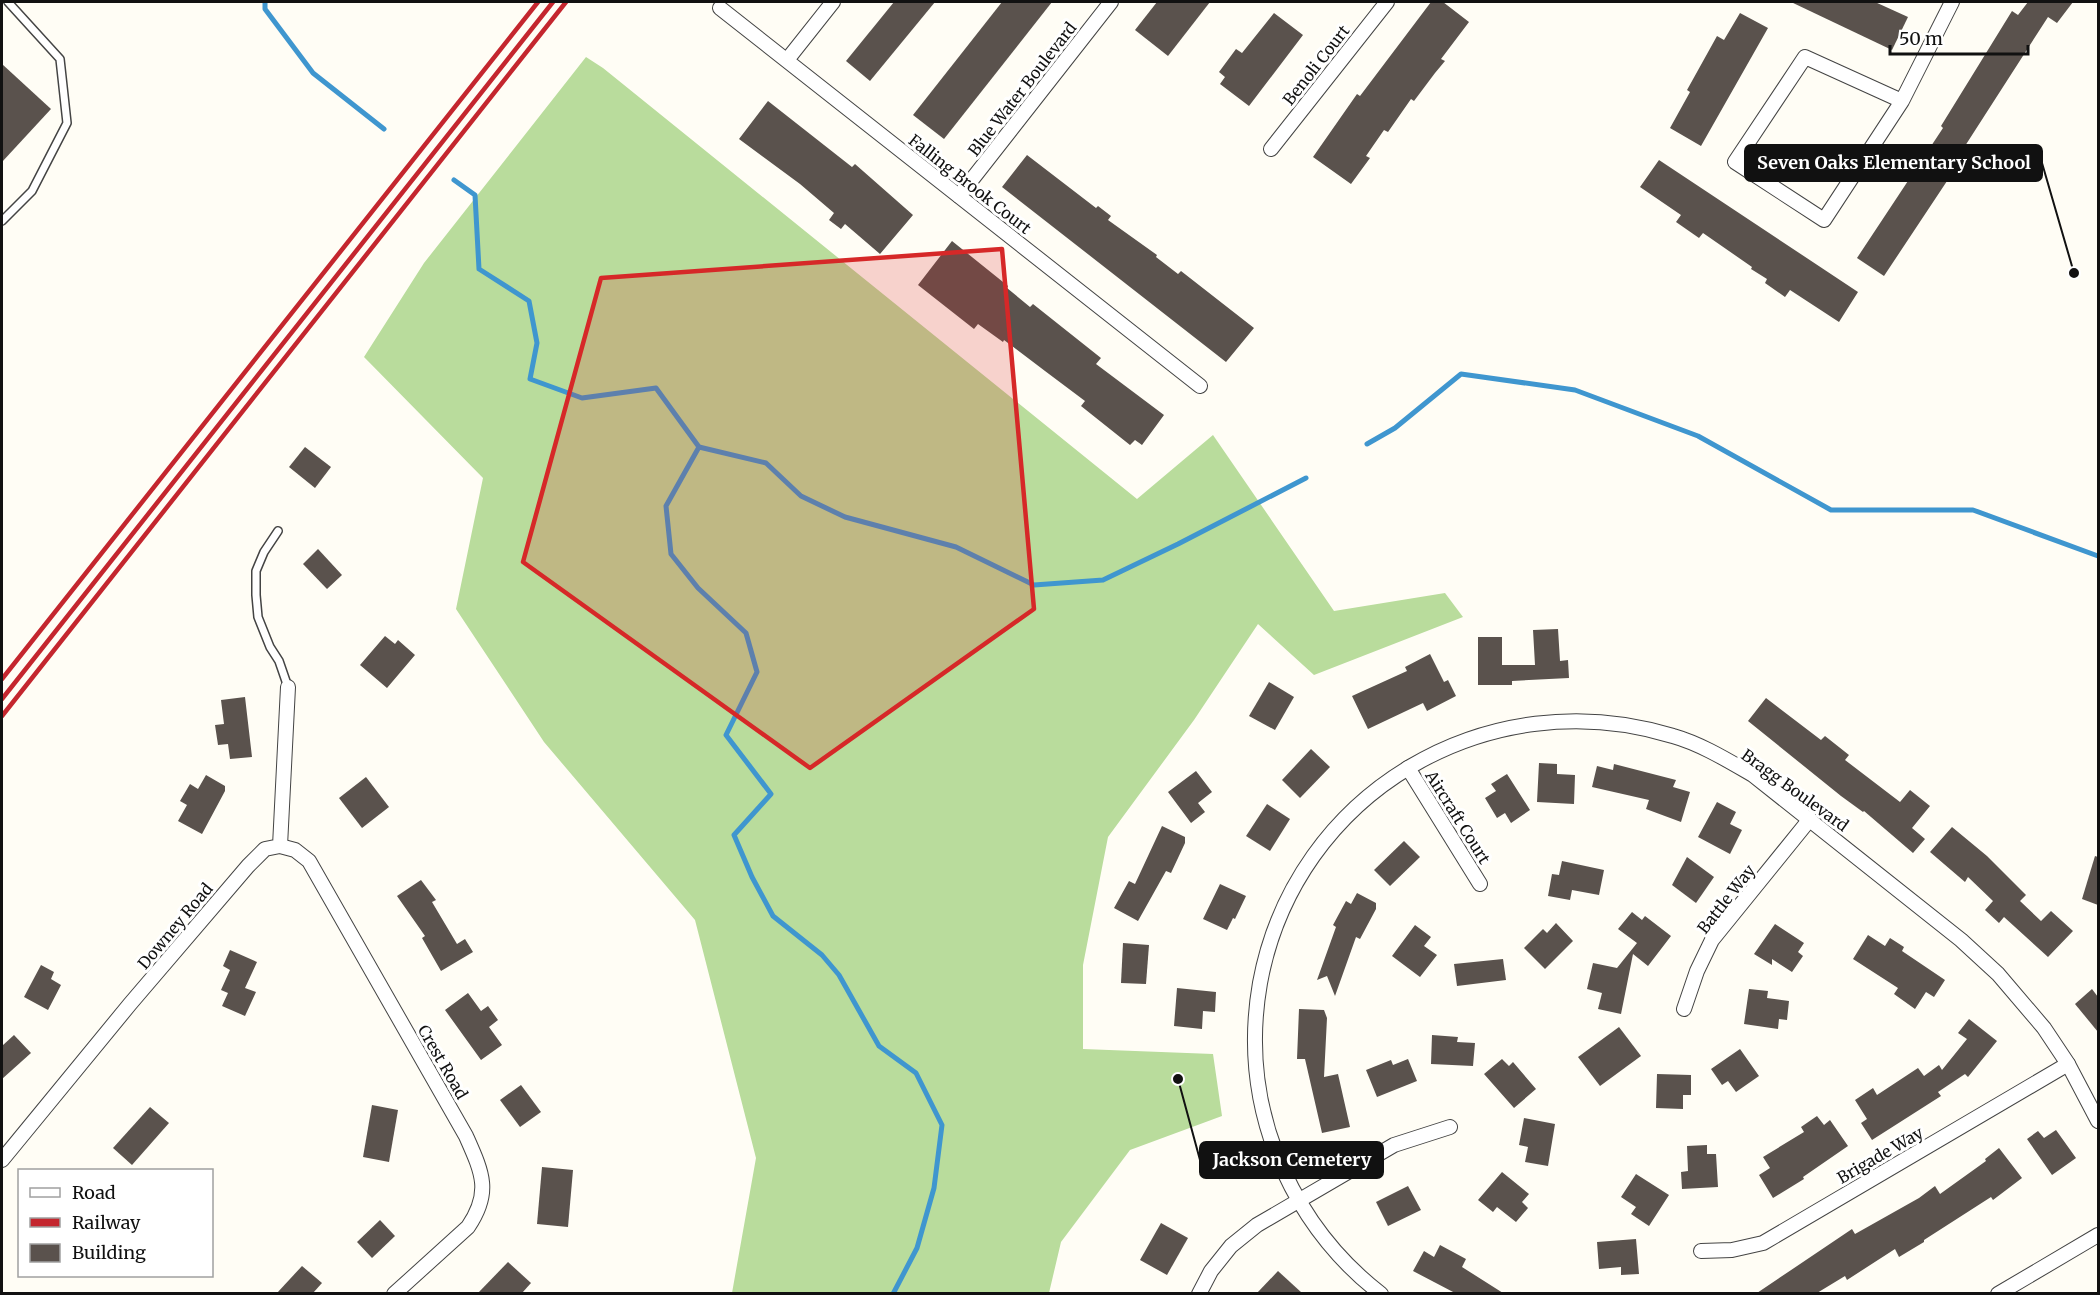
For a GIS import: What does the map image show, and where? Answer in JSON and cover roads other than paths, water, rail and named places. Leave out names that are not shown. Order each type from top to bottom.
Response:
[{"type":"street","points":[[787,60],[833,2]]},
{"type":"street","name":"Blue Water Boulevard","points":[[959,196],[1111,2]]},
{"type":"street","name":"Benoli Court","points":[[1271,149],[1387,2]]},
{"type":"street","points":[[1902,101],[1805,57],[1735,162],[1824,220],[1902,101],[1952,2]]},
{"type":"street","name":"Falling Brook Court","points":[[720,8],[1200,386]]},
{"type":"street","points":[[280,846],[288,687]]},
{"type":"street","name":"Bragg Boulevard","points":[[1381,1293],[1361,1278],[1331,1248],[1313,1224],[1284,1172],[1271,1140],[1257,1085],[1255,1030],[1263,966],[1273,933],[1302,873],[1325,841],[1352,811],[1384,783],[1436,752],[1501,729],[1560,721],[1599,721],[1639,727],[1675,736],[1715,753],[1753,775],[1961,940],[1998,974],[2044,1028],[2068,1064],[2098,1121]]},
{"type":"street","name":"Aircraft Court","points":[[1408,768],[1480,884]]},
{"type":"street","name":"Battle Way","points":[[1684,1009],[1697,971],[1712,940],[1810,819]]},
{"type":"street","name":"Downey Road","points":[[2,1160],[130,1004],[248,866],[265,849],[280,846]]},
{"type":"street","name":"Crest Road","points":[[280,846],[295,850],[309,861],[466,1136],[479,1165],[483,1182],[482,1199],[476,1216],[468,1227],[394,1293]]},
{"type":"street","name":"Brigade Way","points":[[1701,1251],[1732,1250],[1763,1243],[2068,1064]]},
{"type":"street","points":[[1199,1293],[1211,1270],[1232,1246],[1257,1225],[1394,1145],[1450,1127]]},
{"type":"street","points":[[1998,1293],[2098,1235]]},
{"type":"lane","points":[[2,221],[32,191],[67,123],[60,59],[8,2]]},
{"type":"lane","points":[[278,531],[264,552],[256,572],[256,595],[258,617],[270,647],[279,661],[288,687]]},
{"type":"waterway","points":[[265,2],[265,9],[313,73],[384,129]]},
{"type":"waterway","points":[[454,180],[475,195],[479,269],[529,301],[537,343],[530,379],[582,398],[656,388],[699,447],[766,463],[801,496],[845,517],[956,547],[1034,585],[1103,580],[1306,478]]},
{"type":"waterway","points":[[1367,444],[1395,428],[1461,374],[1575,390],[1698,436],[1831,510],[1973,510],[2098,556]]},
{"type":"waterway","points":[[699,447],[666,506],[671,554],[698,588],[746,633],[757,672],[726,735],[771,794],[734,835],[752,877],[773,916],[822,955],[839,975],[879,1046],[916,1073],[942,1125],[934,1188],[917,1248],[893,1294]]},
{"type":"railway","points":[[2,679],[538,2]]},
{"type":"railway","points":[[2,699],[553,2]]},
{"type":"railway","points":[[2,716],[566,2]]},
{"type":"place","name":"Seven Oaks Elementary School","points":[[2074,273]]},
{"type":"place","name":"Jackson Cemetery","points":[[1178,1079]]}]
